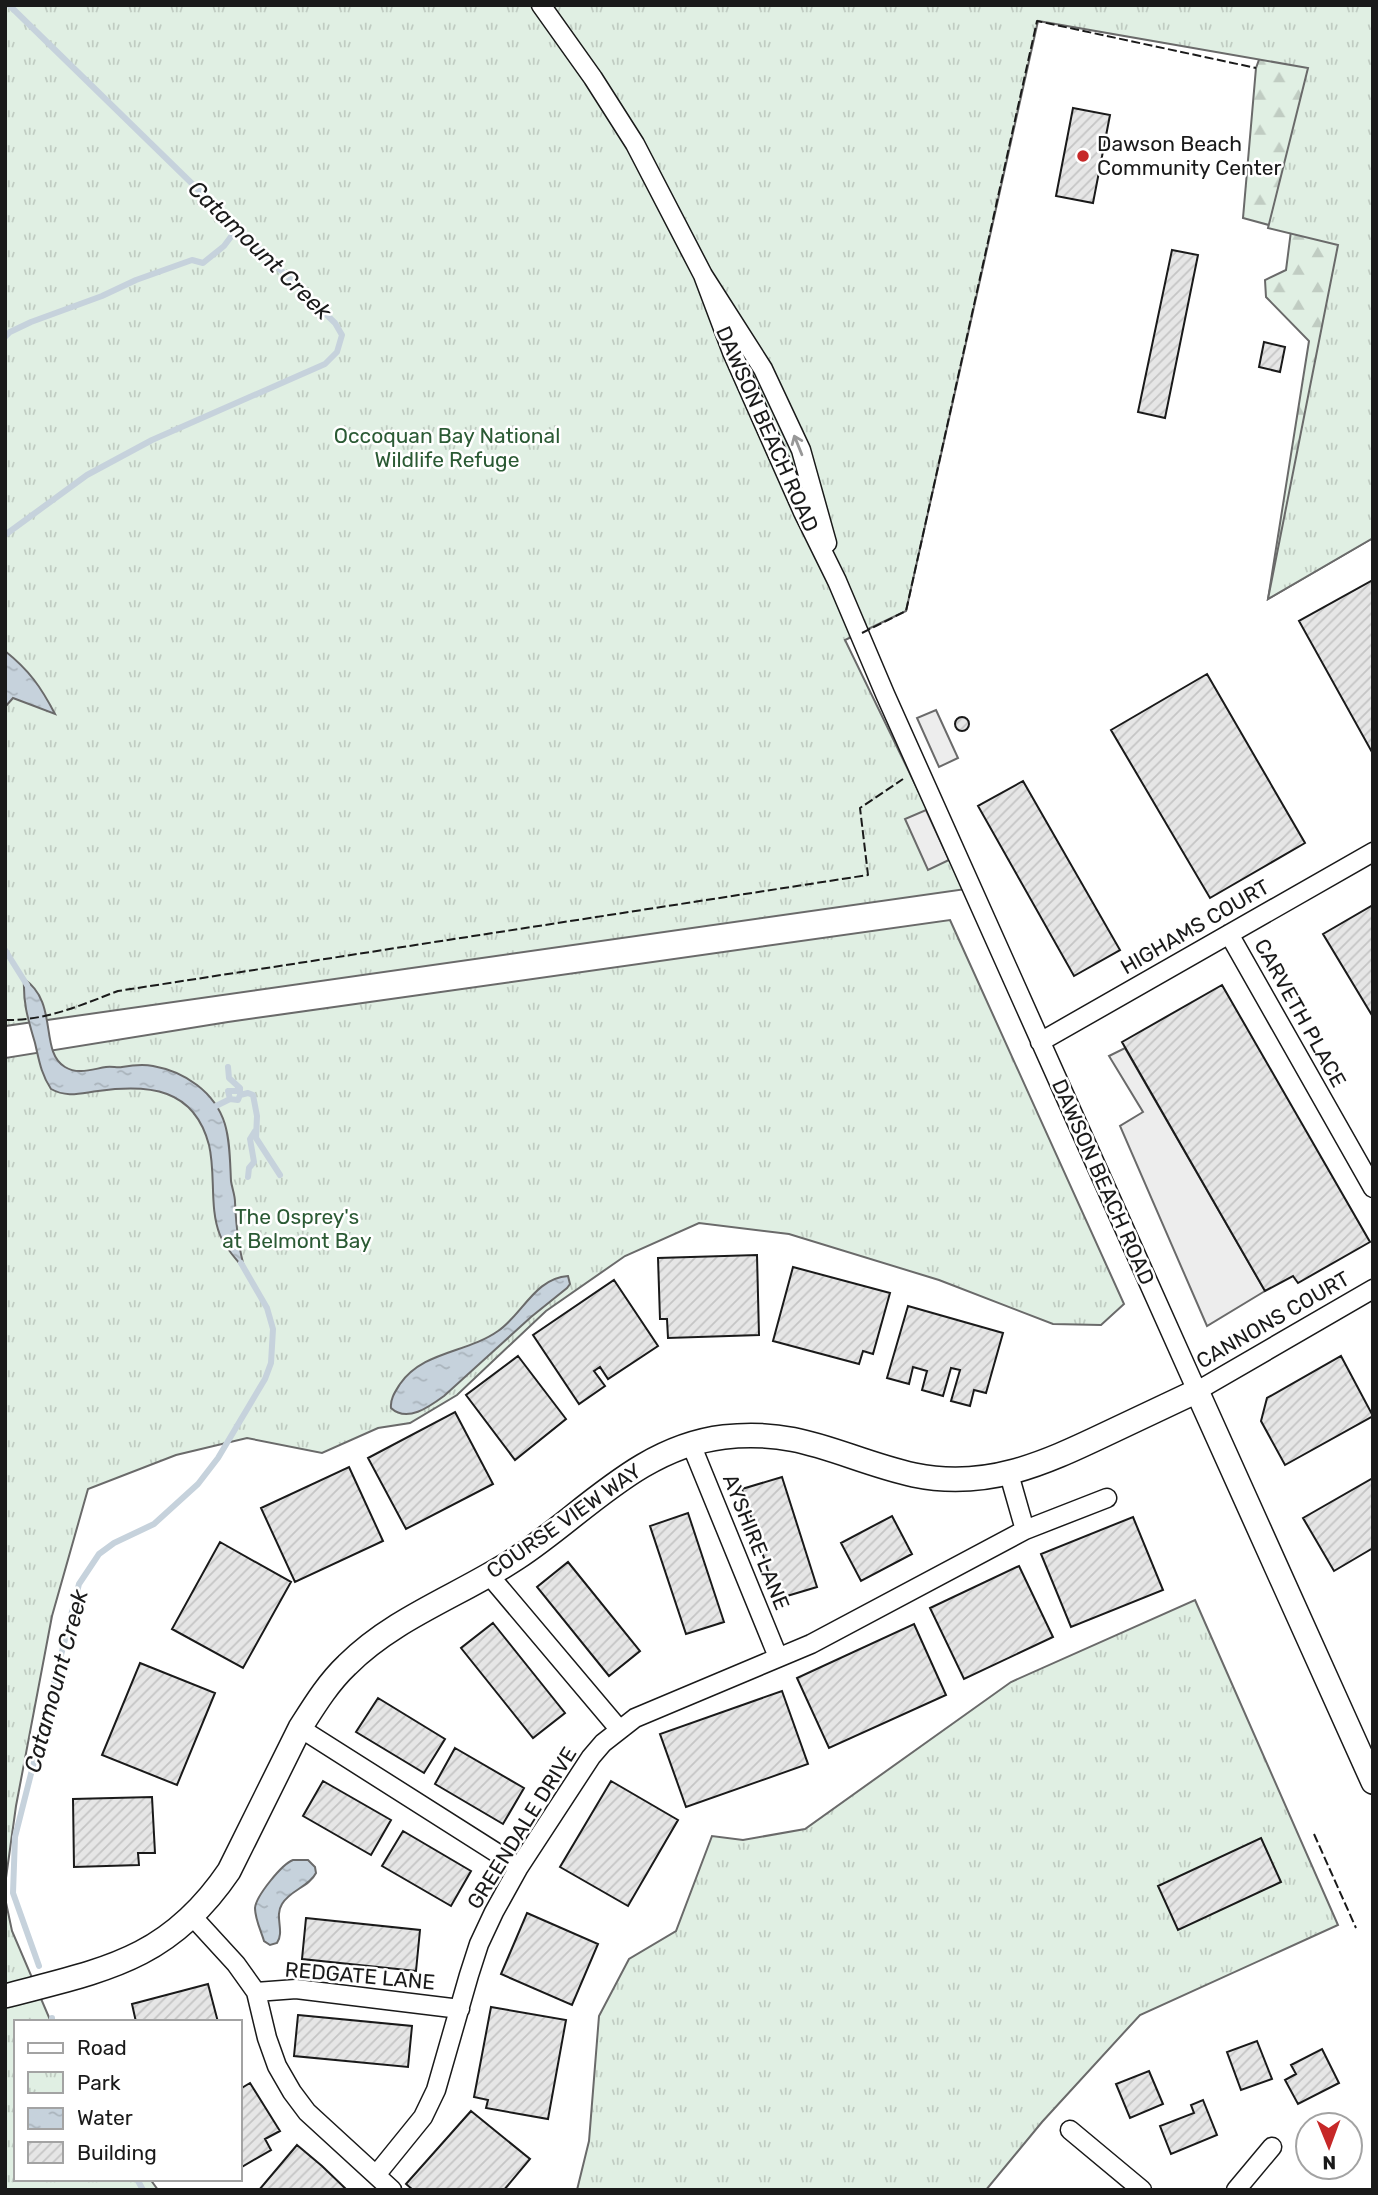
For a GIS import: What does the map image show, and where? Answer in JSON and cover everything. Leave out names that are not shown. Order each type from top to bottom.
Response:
[{"type":"street","name":"DAWSON BEACH ROAD","points":[[541,5],[593,78],[635,144],[703,275],[763,369],[797,439],[837,581],[1040,1042],[1373,1782]]},
{"type":"street","name":"HIGHAMS COURT","points":[[1040,1042],[1373,852]]},
{"type":"street","name":"CARVETH PLACE","points":[[1230,934],[1373,1188]]},
{"type":"street","name":"CANNONS COURT","points":[[1197,1391],[1373,1289]]},
{"type":"street","name":"COURSE VIEW WAY","points":[[5,1996],[105,1969],[138,1956],[192,1916],[229,1871],[300,1728],[347,1665],[397,1626],[518,1557],[627,1474],[658,1456],[691,1444],[741,1436],[776,1436],[813,1443],[915,1475],[962,1479],[1009,1474],[1063,1455],[1197,1391]]},
{"type":"street","name":"AYSHIRE LANE","points":[[691,1444],[778,1657]]},
{"type":"street","points":[[1009,1474],[1025,1530]]},
{"type":"street","name":"GREENDALE DRIVE","points":[[376,2175],[424,2117],[436,2090],[479,1944],[519,1867],[591,1757],[619,1729],[651,1710],[811,1644],[1025,1530],[1107,1499]]},
{"type":"street","points":[[489,1575],[619,1729]]},
{"type":"street","points":[[300,1728],[519,1867]]},
{"type":"street","points":[[192,1916],[236,1964],[256,1992],[277,2066],[292,2092],[307,2112],[392,2190]]},
{"type":"street","name":"REDGATE LANE","points":[[256,1992],[296,1989],[460,2008]]},
{"type":"street","points":[[1070,2130],[1142,2190]]},
{"type":"street","points":[[1236,2190],[1272,2147]]},
{"type":"green space","name":"Occoquan Bay National Wildlife Refuge","points":[[5,5],[1373,5],[1373,538],[1268,599],[1338,245],[1268,228],[1308,68],[1038,21],[906,611],[845,640],[966,889],[5,1026]]},
{"type":"green space","points":[[1373,5],[1373,538],[1268,599],[1309,341],[1266,297],[1265,280],[1286,270],[1291,231],[1243,218],[1256,68],[1264,46]]},
{"type":"green space","name":"The Osprey's at Belmont Bay","points":[[950,920],[1124,1304],[1101,1325],[1053,1324],[939,1280],[789,1234],[699,1223],[625,1256],[546,1311],[457,1395],[410,1423],[378,1428],[322,1453],[247,1438],[176,1455],[88,1489],[52,1616],[16,1806],[5,1885],[5,1058],[228,1022]]},
{"type":"green space","points":[[1195,1600],[1338,1925],[1140,2015],[1042,2122],[986,2190],[577,2190],[589,2141],[599,2016],[629,1959],[676,1931],[712,1836],[743,1840],[805,1829],[1011,1682]]},
{"type":"green space","points":[[5,1898],[12,1931],[50,2020],[14,2020],[14,2181],[151,2181],[158,2190],[5,2190]]},
{"type":"shaded area","points":[[936,710],[958,758],[939,767],[917,718]]},
{"type":"shaded area","points":[[926,810],[949,860],[928,870],[905,819]]},
{"type":"shaded area","points":[[1125,1048],[1265,1291],[1207,1326],[1120,1126],[1143,1112],[1109,1056]]},
{"type":"water","points":[[5,651],[34,680],[55,714],[13,698],[5,707]]},
{"type":"water","points":[[24,979],[42,1000],[53,1050],[57,1060],[65,1067],[80,1071],[138,1065],[159,1067],[192,1081],[216,1105],[226,1128],[238,1236],[245,1270],[220,1235],[215,1214],[209,1145],[202,1126],[192,1112],[181,1101],[152,1090],[135,1088],[68,1094],[51,1089],[41,1067],[28,1019]]},
{"type":"water","points":[[568,1276],[570,1284],[567,1288],[444,1396],[425,1409],[411,1414],[397,1412],[391,1408],[395,1393],[410,1373],[433,1359],[498,1331],[538,1290],[557,1278]]},
{"type":"water","points":[[293,1860],[308,1860],[315,1867],[316,1873],[309,1882],[285,1899],[279,1914],[279,1938],[277,1943],[270,1945],[264,1941],[257,1921],[256,1903],[270,1881]]},
{"type":"building","name":"Dawson Beach Community Center","points":[[1073,108],[1110,115],[1093,203],[1056,196]]},
{"type":"building","points":[[1172,250],[1198,255],[1165,418],[1138,412]]},
{"type":"building","points":[[1264,342],[1285,347],[1280,372],[1259,367]]},
{"type":"building","points":[[1373,580],[1373,754],[1299,621]]},
{"type":"building","points":[[1207,674],[1305,843],[1210,898],[1111,730]]},
{"type":"building","points":[[962,717],[967,719],[967,729],[962,731],[957,729],[955,724],[957,719]]},
{"type":"building","points":[[1023,781],[1120,950],[1074,976],[978,806]]},
{"type":"building","points":[[1373,905],[1373,1017],[1323,934]]},
{"type":"building","points":[[1222,985],[1370,1242],[1298,1283],[1293,1276],[1265,1291],[1122,1042]]},
{"type":"building","points":[[757,1255],[759,1335],[668,1338],[667,1319],[660,1319],[658,1258]]},
{"type":"building","points":[[793,1267],[890,1293],[873,1354],[863,1351],[859,1364],[773,1341]]},
{"type":"building","points":[[614,1280],[658,1346],[608,1379],[600,1367],[594,1371],[605,1386],[579,1404],[533,1335]]},
{"type":"building","points":[[908,1306],[1003,1333],[986,1393],[974,1390],[970,1406],[951,1401],[960,1370],[951,1368],[943,1396],[922,1390],[927,1371],[913,1367],[909,1384],[887,1378]]},
{"type":"building","points":[[518,1356],[566,1419],[515,1460],[466,1395]]},
{"type":"building","points":[[1341,1356],[1373,1416],[1285,1465],[1261,1421],[1267,1398]]},
{"type":"building","points":[[455,1412],[493,1484],[406,1529],[368,1458]]},
{"type":"building","points":[[349,1467],[383,1541],[295,1582],[261,1508]]},
{"type":"building","points":[[782,1477],[817,1587],[777,1599],[742,1489]]},
{"type":"building","points":[[1373,1478],[1373,1548],[1334,1571],[1303,1518]]},
{"type":"building","points":[[688,1513],[724,1622],[686,1634],[650,1526]]},
{"type":"building","points":[[892,1516],[912,1554],[861,1581],[841,1543]]},
{"type":"building","points":[[1133,1517],[1163,1590],[1071,1627],[1041,1554]]},
{"type":"building","points":[[220,1542],[291,1582],[243,1668],[172,1629]]},
{"type":"building","points":[[568,1562],[640,1651],[609,1676],[537,1587]]},
{"type":"building","points":[[1019,1566],[1053,1637],[964,1679],[930,1608]]},
{"type":"building","points":[[493,1623],[565,1713],[533,1738],[461,1648]]},
{"type":"building","points":[[914,1624],[946,1695],[829,1748],[797,1678]]},
{"type":"building","points":[[140,1663],[215,1693],[177,1785],[102,1755]]},
{"type":"building","points":[[782,1691],[808,1764],[686,1807],[660,1734]]},
{"type":"building","points":[[378,1698],[445,1739],[424,1773],[356,1732]]},
{"type":"building","points":[[455,1748],[524,1788],[503,1824],[435,1784]]},
{"type":"building","points":[[323,1781],[391,1820],[371,1855],[303,1816]]},
{"type":"building","points":[[611,1781],[678,1820],[628,1906],[560,1867]]},
{"type":"building","points":[[152,1797],[155,1853],[138,1853],[139,1865],[74,1867],[73,1799]]},
{"type":"building","points":[[403,1831],[471,1871],[451,1906],[382,1866]]},
{"type":"building","points":[[1261,1838],[1281,1882],[1178,1930],[1158,1886]]},
{"type":"building","points":[[527,1913],[598,1944],[572,2005],[501,1974]]},
{"type":"building","points":[[306,1918],[420,1930],[416,1971],[302,1959]]},
{"type":"building","points":[[208,1984],[217,2020],[136,2020],[132,2004]]},
{"type":"building","points":[[491,2007],[566,2020],[548,2119],[486,2108],[488,2100],[474,2097]]},
{"type":"building","points":[[298,2015],[412,2026],[408,2067],[294,2056]]},
{"type":"building","points":[[1257,2041],[1272,2079],[1241,2090],[1227,2052]]},
{"type":"building","points":[[1322,2049],[1339,2083],[1298,2104],[1285,2080],[1296,2074],[1291,2065]]},
{"type":"building","points":[[1149,2071],[1163,2104],[1130,2118],[1116,2084]]},
{"type":"building","points":[[250,2083],[280,2131],[265,2139],[271,2150],[242,2167],[242,2088]]},
{"type":"building","points":[[1203,2100],[1217,2135],[1171,2154],[1160,2126],[1194,2113],[1191,2105]]},
{"type":"building","points":[[471,2111],[530,2159],[504,2190],[413,2190],[406,2184]]},
{"type":"building","points":[[297,2145],[322,2166],[347,2190],[259,2190]]},
{"type":"waterway","name":"Catamount Creek","points":[[5,535],[87,475],[152,440],[325,364],[337,352],[342,335],[335,323],[9,5]]},
{"type":"waterway","points":[[5,337],[31,322],[102,296],[136,280],[192,260],[203,263],[224,246],[236,230]]},
{"type":"waterway","name":"Catamount Creek","points":[[5,950],[27,985]]},
{"type":"waterway","points":[[228,1067],[229,1078],[240,1088],[240,1095]]},
{"type":"waterway","points":[[230,1099],[228,1091],[240,1088]]},
{"type":"waterway","points":[[210,1109],[230,1099],[238,1100],[240,1095],[253,1095],[257,1116],[256,1138],[280,1175]]},
{"type":"waterway","points":[[248,1177],[249,1168],[254,1162],[250,1139],[255,1131]]},
{"type":"waterway","name":"Catamount Creek","points":[[39,1966],[13,1893],[15,1837],[79,1584],[99,1554],[114,1543],[154,1524],[198,1484],[218,1458],[265,1379],[271,1363],[273,1329],[267,1308],[241,1263]]},
{"type":"waterway","name":"Catamount Creek","points":[[138,2181],[143,2190]]},
{"type":"fence","points":[[862,633],[906,611],[1037,21],[1256,68]]},
{"type":"fence","points":[[5,1020],[49,1015],[118,991],[868,875],[860,808],[903,779]]},
{"type":"fence","points":[[1314,1834],[1356,1928]]},
{"type":"place","name":"Dawson Beach Community Center","points":[[1083,156]]}]
